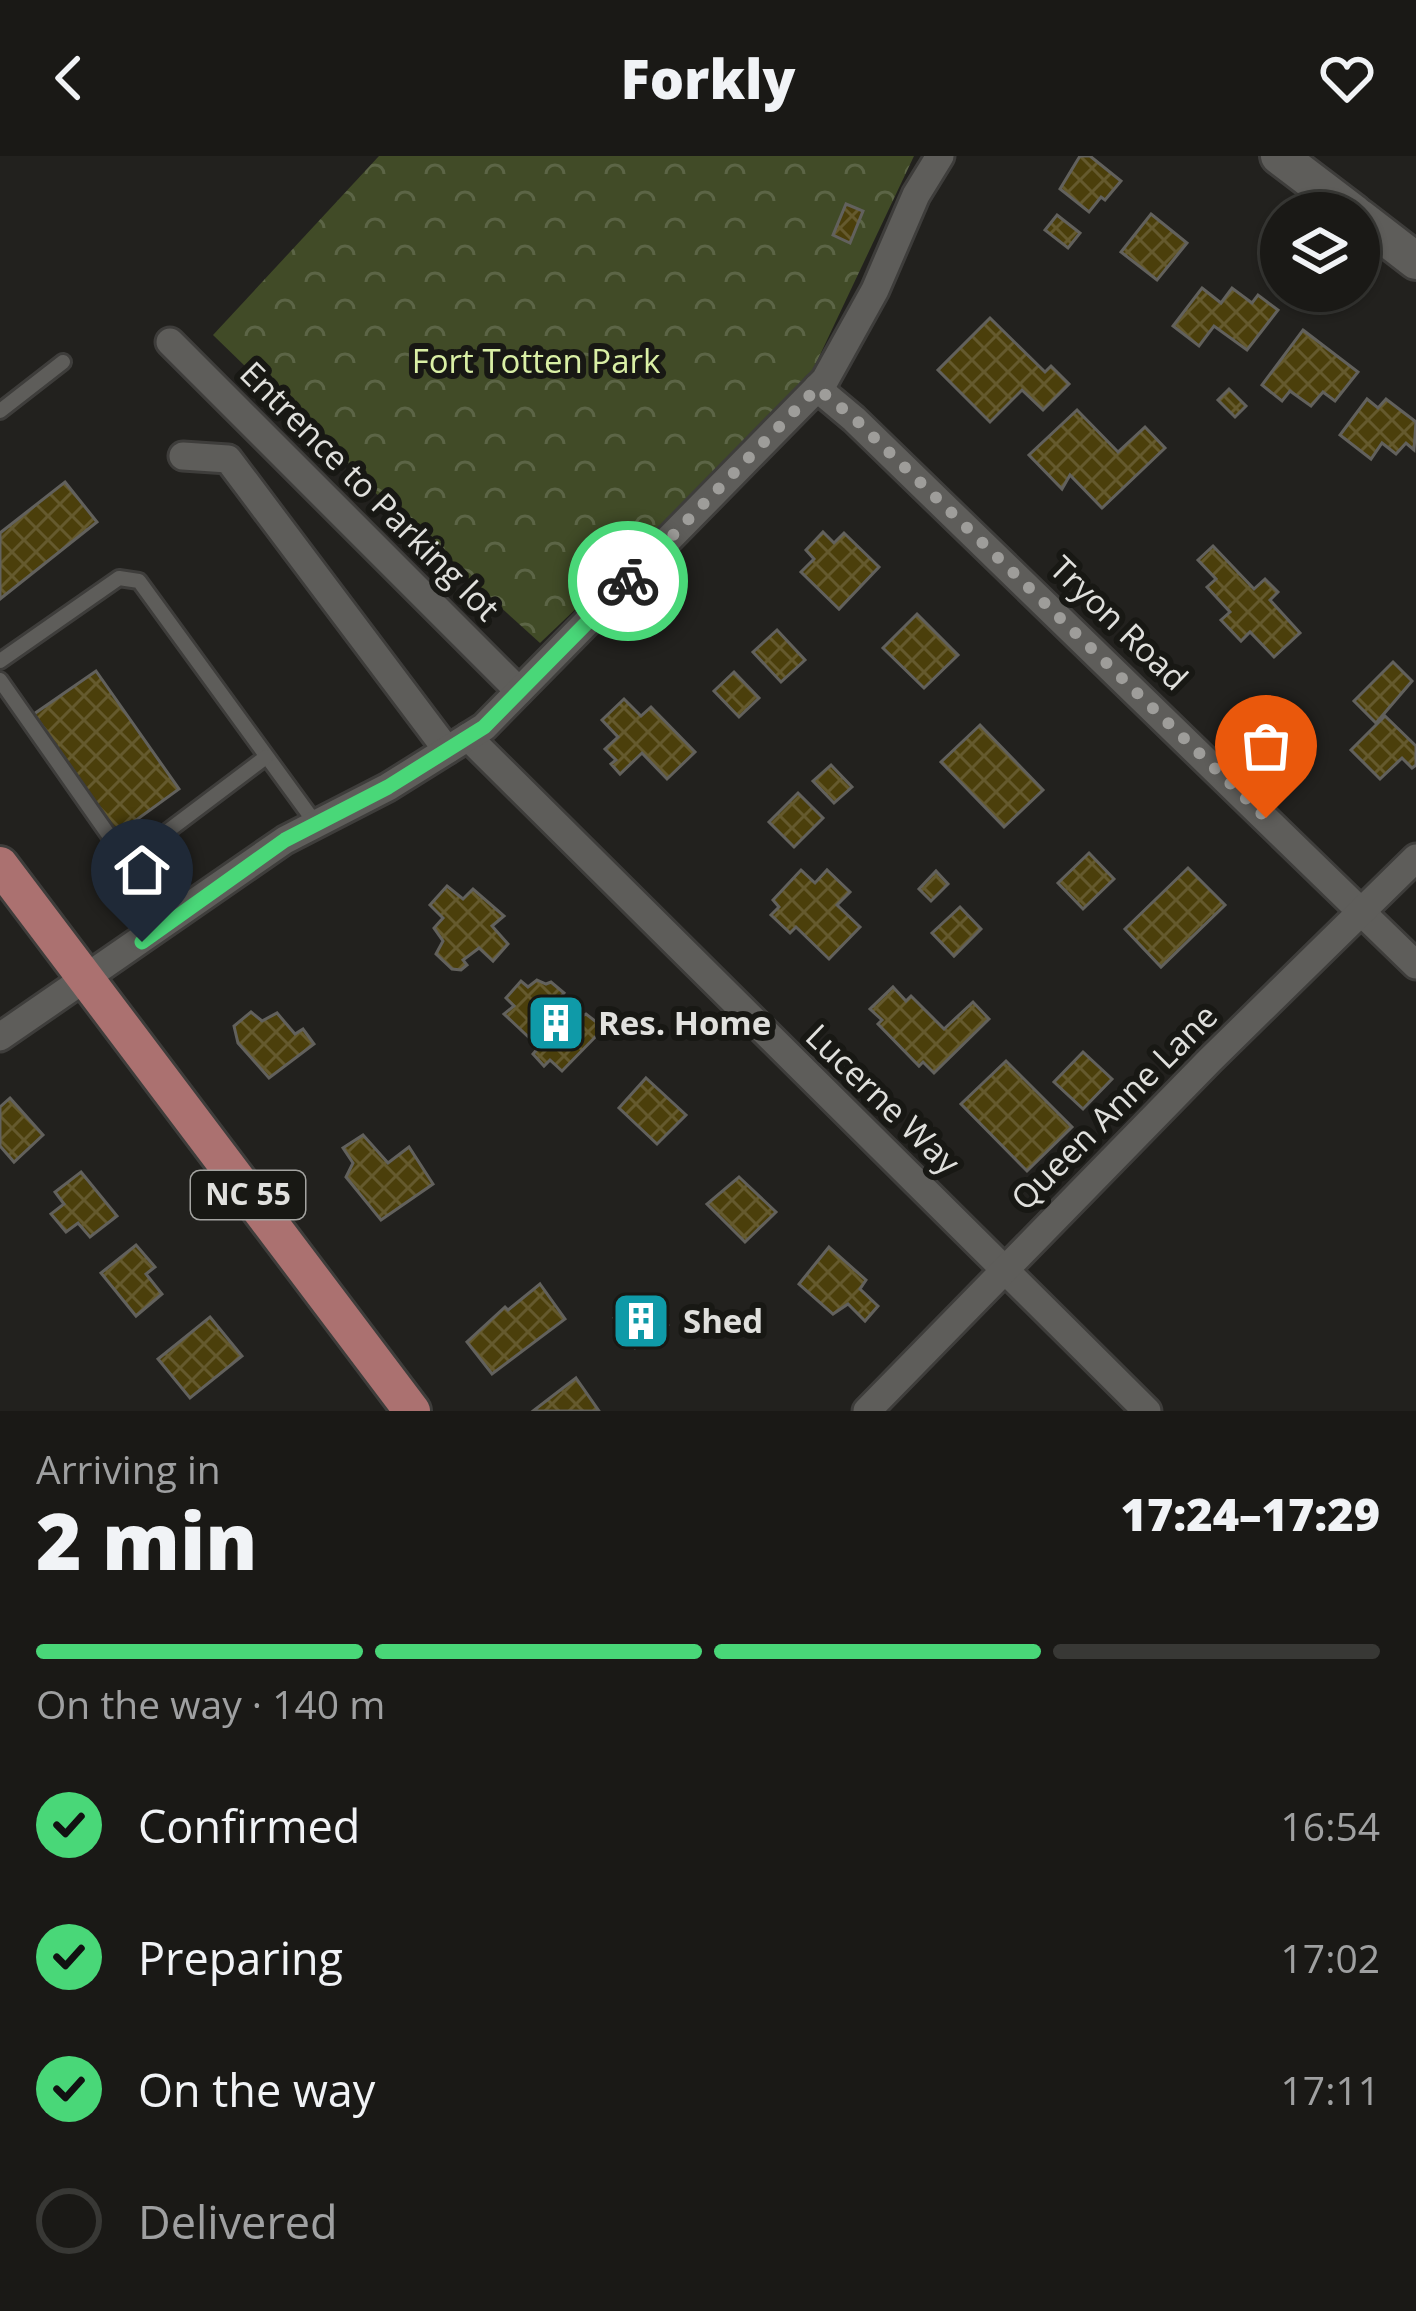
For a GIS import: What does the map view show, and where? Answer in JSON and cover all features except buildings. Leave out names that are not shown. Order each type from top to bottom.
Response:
[{"type":"main road","name":"NC 55","points":[[0,865],[412,1411]]},
{"type":"street","points":[[0,1037],[285,840],[388,787],[457,743],[519,691],[817,388],[875,290],[916,195],[940,156]]},
{"type":"street","points":[[1279,156],[1326,192]]},
{"type":"street","points":[[1380,231],[1414,254]]},
{"type":"street","name":"Entrence to Parking lot","points":[[170,342],[519,691]]},
{"type":"street","name":"Tryon Road","points":[[817,388],[1040,596],[1416,965]]},
{"type":"street","points":[[183,456],[228,459],[457,743]]},
{"type":"street","name":"Lucerne Way","points":[[457,743],[1147,1411]]},
{"type":"street","name":"Queen Anne Lane","points":[[867,1411],[1210,1060],[1416,858]]},
{"type":"lane","points":[[0,411],[63,362]]},
{"type":"lane","points":[[0,662],[119,578],[140,580],[316,824]]},
{"type":"lane","points":[[0,680],[170,922]]},
{"type":"lane","points":[[128,862],[266,757]]},
{"type":"green space","name":"Fort Totten Park","points":[[379,156],[914,156],[810,376],[748,445],[540,643],[390,507],[213,335]]},
{"type":"way so far","points":[[628,581],[817,388],[854,418],[1266,818]]},
{"type":"place","name":"Res. Home","points":[[556,1023]]},
{"type":"place","name":"Shed","points":[[641,1321]]},
{"type":"route","points":[[142,942],[285,840],[388,787],[484,727],[628,581]]}]
